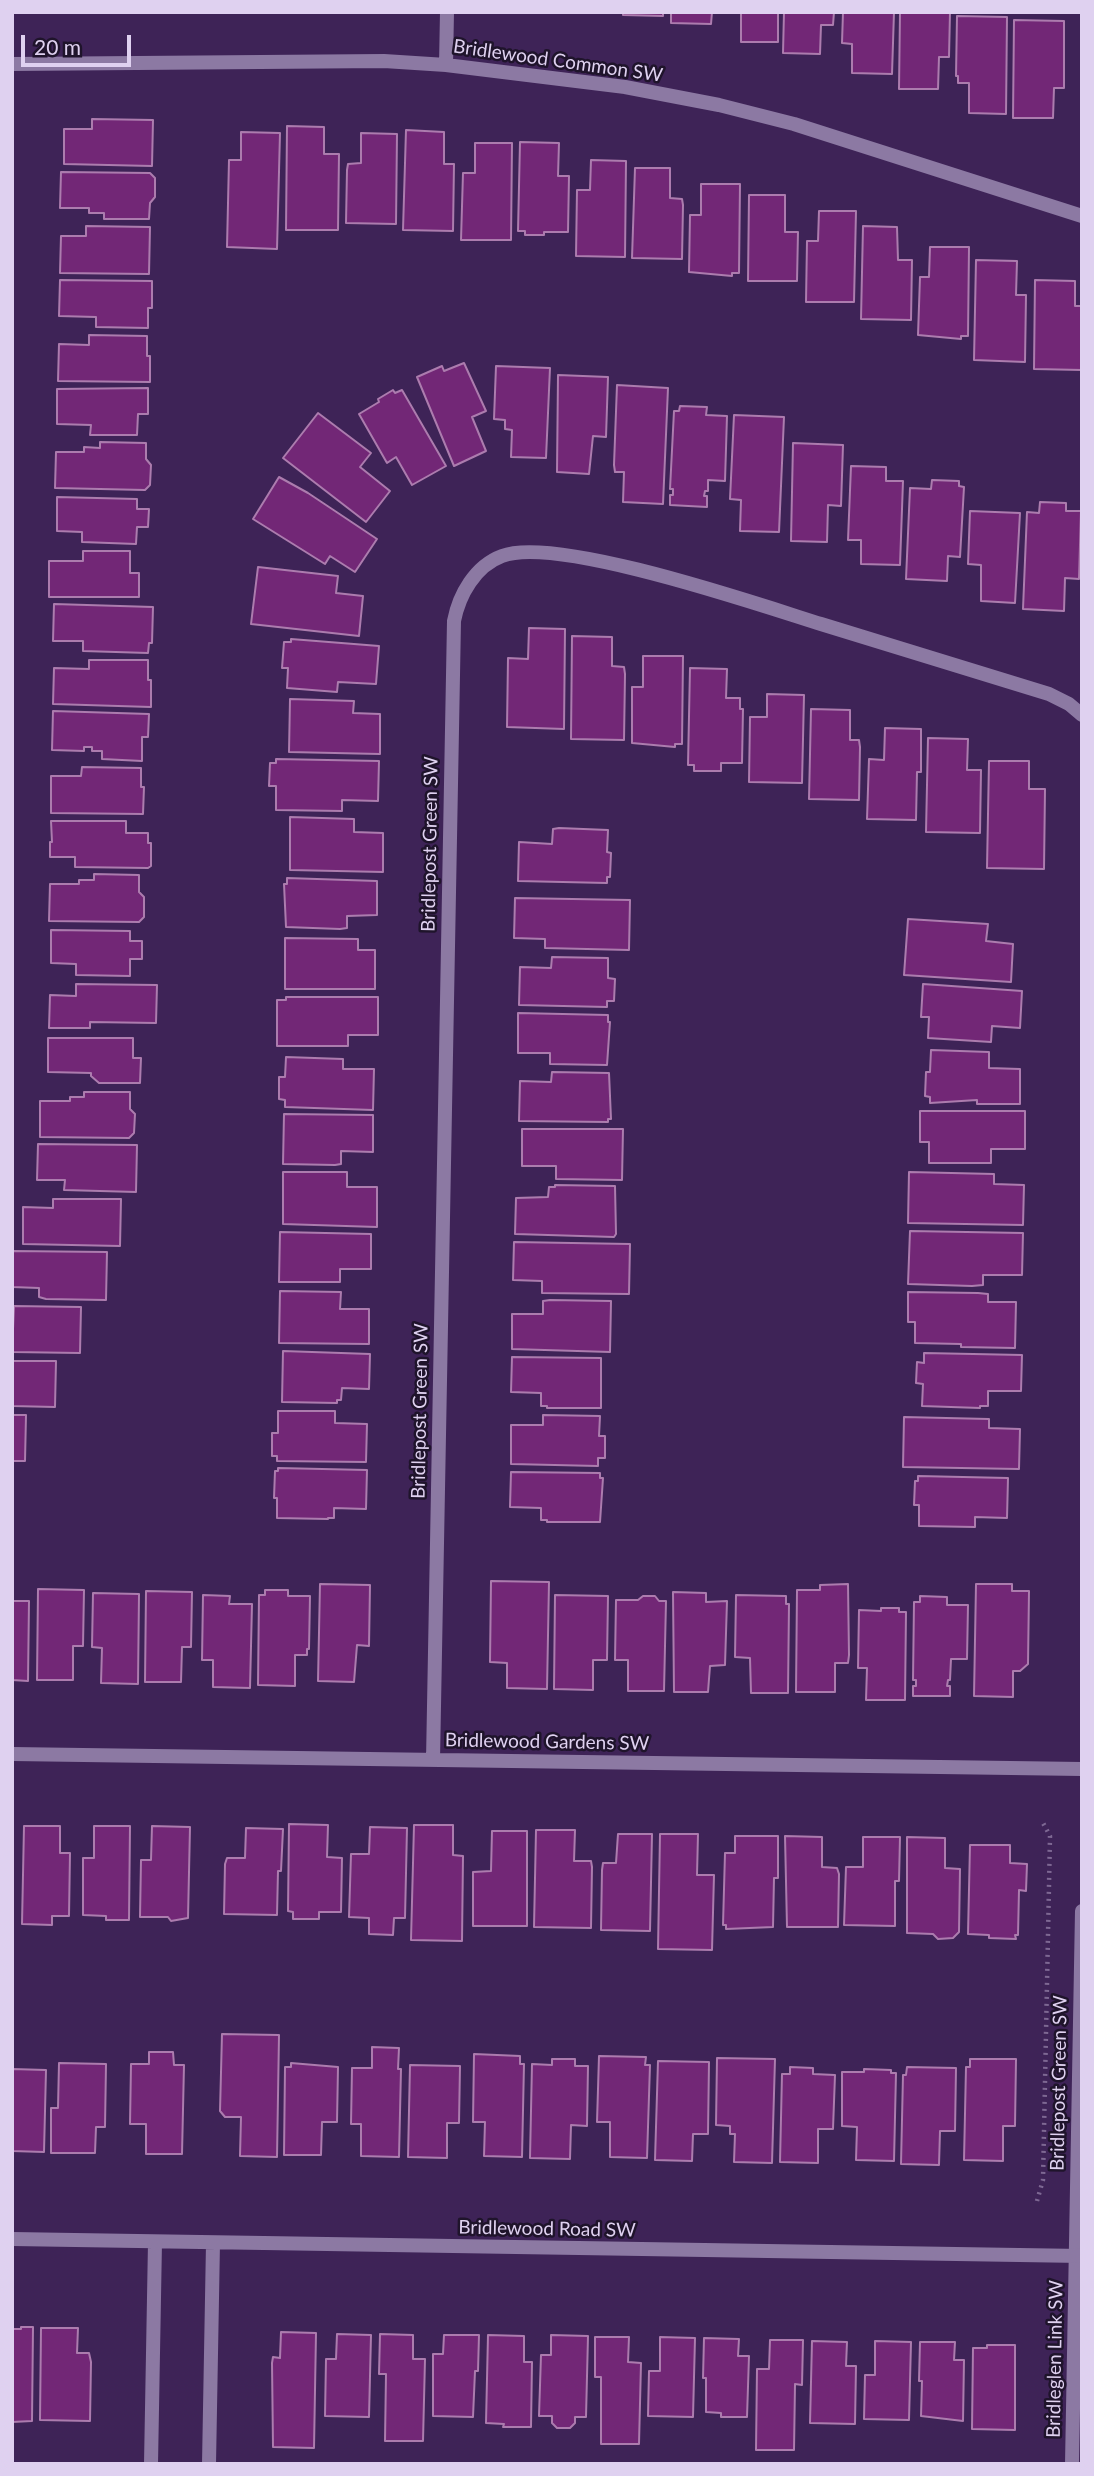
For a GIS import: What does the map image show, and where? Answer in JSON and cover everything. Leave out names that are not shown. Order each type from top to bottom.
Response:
[{"type":"street","points":[[446,65],[447,12]]},
{"type":"street","name":"Bridlewood Common SW","points":[[12,64],[384,61],[446,65],[625,87],[719,104],[794,124],[1082,216]]},
{"type":"street","name":"Bridlepost Green SW","points":[[433,1760],[454,621],[458,602],[468,584],[502,556],[530,552],[571,556],[648,572],[1049,694],[1069,704],[1082,715]]},
{"type":"street","name":"Bridlewood Gardens SW","points":[[12,1754],[1082,1769]]},
{"type":"street","name":"Bridlepost Green SW","points":[[1079,2256],[1082,1911]]},
{"type":"street","name":"Bridlewood Road SW","points":[[12,2239],[1079,2256]]},
{"type":"street","points":[[151,2464],[155,2242]]},
{"type":"street","points":[[209,2464],[213,2243]]},
{"type":"street","name":"Bridleglen Link SW","points":[[1072,2464],[1079,2256]]},
{"type":"path","points":[[1037,2200],[1043,2180],[1050,1836],[1042,1821]]},
{"type":"building","points":[[623,12],[663,12],[663,16],[623,15]]},
{"type":"building","points":[[671,12],[712,12],[711,24],[671,23]]},
{"type":"building","points":[[741,12],[778,12],[778,42],[741,42]]},
{"type":"building","points":[[784,12],[834,12],[833,25],[821,25],[820,54],[783,53]]},
{"type":"building","points":[[843,12],[894,12],[892,74],[852,73],[852,44],[842,43]]},
{"type":"building","points":[[900,12],[950,12],[949,57],[939,57],[938,89],[899,89]]},
{"type":"building","points":[[957,16],[1007,17],[1006,114],[969,113],[969,83],[958,83],[956,76]]},
{"type":"building","points":[[1014,20],[1064,21],[1064,88],[1054,88],[1053,118],[1013,118]]},
{"type":"building","points":[[92,119],[153,120],[152,166],[64,164],[64,129],[92,129]]},
{"type":"building","points":[[287,126],[324,127],[324,154],[339,154],[338,230],[286,230]]},
{"type":"building","points":[[406,130],[444,132],[444,164],[454,164],[453,231],[403,230]]},
{"type":"building","points":[[241,132],[280,133],[277,249],[227,247],[229,160],[241,160]]},
{"type":"building","points":[[361,133],[397,134],[396,224],[346,223],[348,164],[361,163]]},
{"type":"building","points":[[520,142],[559,143],[558,176],[569,176],[568,232],[525,235],[525,231],[518,231]]},
{"type":"building","points":[[475,143],[512,143],[511,240],[461,240],[463,173],[475,173]]},
{"type":"building","points":[[591,160],[626,161],[625,257],[576,256],[577,190],[590,190]]},
{"type":"building","points":[[635,168],[670,168],[670,198],[682,199],[683,205],[682,259],[632,258]]},
{"type":"building","points":[[61,172],[150,173],[155,178],[155,197],[150,203],[149,219],[104,219],[104,213],[89,213],[89,208],[60,208]]},
{"type":"building","points":[[701,184],[740,184],[739,273],[732,273],[732,276],[689,272],[690,215],[701,215]]},
{"type":"building","points":[[749,195],[785,195],[785,232],[798,232],[797,281],[748,281]]},
{"type":"building","points":[[819,211],[856,211],[854,302],[806,302],[807,241],[818,241]]},
{"type":"building","points":[[86,226],[150,227],[149,274],[60,273],[61,236],[86,236]]},
{"type":"building","points":[[863,226],[897,227],[898,260],[912,260],[911,320],[861,319]]},
{"type":"building","points":[[930,247],[969,247],[968,336],[961,336],[961,339],[918,335],[920,277],[929,277]]},
{"type":"building","points":[[976,260],[1017,261],[1016,295],[1026,295],[1025,362],[974,360]]},
{"type":"building","points":[[60,280],[152,281],[152,308],[148,308],[148,328],[96,327],[96,317],[59,316]]},
{"type":"building","points":[[1035,280],[1075,281],[1075,306],[1082,306],[1082,370],[1034,369]]},
{"type":"building","points":[[89,335],[147,336],[150,382],[58,381],[59,344],[89,345]]},
{"type":"building","points":[[464,363],[486,411],[472,417],[486,451],[454,466],[417,377],[442,366],[444,371]]},
{"type":"building","points":[[496,366],[550,368],[546,458],[511,457],[512,430],[505,429],[505,420],[494,419]]},
{"type":"building","points":[[558,375],[608,377],[606,437],[593,436],[589,474],[557,472]]},
{"type":"building","points":[[617,385],[668,388],[663,504],[623,502],[624,472],[615,472],[614,465]]},
{"type":"building","points":[[148,388],[148,414],[138,414],[137,435],[90,435],[91,425],[57,424],[57,389]]},
{"type":"building","points":[[393,390],[395,393],[402,390],[446,466],[412,485],[396,457],[387,463],[359,414]]},
{"type":"building","points":[[680,406],[707,407],[706,415],[727,416],[725,481],[708,480],[708,491],[705,491],[704,496],[707,496],[707,507],[670,505],[670,495],[673,495],[673,489],[670,489],[674,411],[679,411]]},
{"type":"building","points":[[318,413],[371,453],[360,467],[390,491],[366,522],[283,458]]},
{"type":"building","points":[[734,415],[784,417],[779,532],[740,531],[741,500],[730,499]]},
{"type":"building","points":[[100,442],[146,443],[146,459],[151,465],[150,485],[145,490],[55,488],[56,452],[84,452],[84,447],[100,448]]},
{"type":"building","points":[[793,443],[843,445],[841,506],[828,505],[827,542],[791,541]]},
{"type":"building","points":[[851,466],[886,467],[886,481],[903,481],[900,565],[861,564],[861,540],[848,540]]},
{"type":"building","points":[[279,477],[377,539],[355,572],[330,556],[325,564],[253,519]]},
{"type":"building","points":[[932,480],[959,481],[959,486],[964,487],[960,557],[948,556],[947,581],[906,579],[910,488],[931,489]]},
{"type":"building","points":[[57,497],[137,499],[137,509],[149,509],[148,527],[137,527],[136,544],[82,542],[82,532],[57,531]]},
{"type":"building","points":[[1040,502],[1066,503],[1066,511],[1081,511],[1079,579],[1065,578],[1064,611],[1023,609],[1027,512],[1039,513]]},
{"type":"building","points":[[970,511],[1020,513],[1015,603],[981,601],[981,565],[968,564]]},
{"type":"building","points":[[83,551],[130,551],[130,573],[139,573],[139,597],[49,597],[49,561],[83,561]]},
{"type":"building","points":[[258,567],[338,576],[336,593],[363,596],[359,636],[251,624]]},
{"type":"building","points":[[54,604],[153,607],[152,643],[149,643],[148,653],[83,651],[83,641],[53,641]]},
{"type":"building","points":[[529,628],[565,629],[564,729],[507,727],[508,658],[528,659]]},
{"type":"building","points":[[572,636],[612,637],[612,666],[624,667],[625,674],[624,740],[571,739]]},
{"type":"building","points":[[291,639],[379,646],[376,684],[338,682],[337,692],[287,688],[288,668],[282,668],[284,642],[291,642]]},
{"type":"building","points":[[643,656],[683,656],[682,744],[675,744],[675,747],[632,743],[632,687],[643,687]]},
{"type":"building","points":[[89,660],[148,660],[151,707],[53,704],[54,668],[89,669]]},
{"type":"building","points":[[690,668],[727,669],[726,698],[740,698],[740,709],[743,709],[742,763],[721,763],[721,771],[694,771],[694,765],[688,765]]},
{"type":"building","points":[[767,694],[804,695],[802,783],[749,782],[750,717],[767,717]]},
{"type":"building","points":[[290,699],[354,701],[353,713],[380,714],[380,754],[289,752]]},
{"type":"building","points":[[811,709],[850,710],[850,740],[859,740],[860,747],[859,800],[809,799]]},
{"type":"building","points":[[53,711],[149,714],[148,737],[142,737],[142,761],[102,759],[102,751],[92,751],[92,747],[84,747],[84,751],[52,750]]},
{"type":"building","points":[[885,728],[921,729],[921,772],[917,772],[916,820],[867,819],[869,759],[884,760]]},
{"type":"building","points":[[928,738],[968,739],[967,770],[981,770],[980,833],[926,832]]},
{"type":"building","points":[[276,759],[379,761],[378,801],[342,800],[342,811],[276,810],[276,786],[269,786],[270,763],[276,763]]},
{"type":"building","points":[[989,761],[1029,761],[1029,789],[1045,789],[1044,869],[987,868]]},
{"type":"building","points":[[82,767],[141,768],[141,787],[144,787],[143,814],[51,813],[51,776],[81,776]]},
{"type":"building","points":[[290,817],[354,819],[354,832],[383,833],[383,872],[290,870]]},
{"type":"building","points":[[51,821],[126,821],[126,833],[148,833],[151,866],[75,867],[75,857],[50,857]]},
{"type":"building","points":[[553,829],[608,830],[607,852],[611,853],[610,877],[607,877],[607,883],[518,881],[519,842],[552,844]]},
{"type":"building","points":[[94,874],[139,875],[139,892],[144,897],[144,917],[139,922],[49,921],[50,884],[79,884],[79,880],[94,880]]},
{"type":"building","points":[[287,878],[377,881],[377,915],[347,916],[347,928],[340,929],[286,927],[284,884],[287,884]]},
{"type":"building","points":[[515,898],[630,900],[629,950],[545,948],[545,939],[514,938]]},
{"type":"building","points":[[908,919],[988,924],[986,941],[1013,944],[1011,982],[904,975]]},
{"type":"building","points":[[51,930],[130,931],[130,941],[142,941],[142,959],[130,959],[130,976],[76,975],[76,964],[51,963]]},
{"type":"building","points":[[285,938],[358,939],[358,950],[375,950],[375,989],[285,989]]},
{"type":"building","points":[[552,957],[608,958],[608,978],[615,979],[614,1001],[607,1001],[607,1007],[519,1005],[520,967],[551,968]]},
{"type":"building","points":[[76,984],[157,985],[156,1023],[90,1022],[90,1028],[49,1028],[50,995],[76,996]]},
{"type":"building","points":[[923,984],[1022,991],[1020,1028],[992,1026],[991,1042],[928,1038],[929,1017],[921,1017]]},
{"type":"building","points":[[286,997],[378,997],[378,1035],[348,1035],[348,1046],[277,1046],[277,1000],[286,1000]]},
{"type":"building","points":[[518,1013],[608,1015],[610,1022],[607,1065],[550,1064],[550,1053],[518,1053]]},
{"type":"building","points":[[48,1038],[133,1038],[133,1058],[141,1058],[140,1083],[99,1083],[91,1073],[48,1072]]},
{"type":"building","points":[[931,1050],[989,1052],[989,1068],[1020,1069],[1020,1104],[977,1104],[977,1100],[930,1103],[930,1097],[925,1096],[926,1072],[930,1072]]},
{"type":"building","points":[[286,1057],[343,1059],[343,1069],[374,1069],[373,1110],[285,1107],[285,1100],[279,1099],[279,1077],[285,1077]]},
{"type":"building","points":[[552,1072],[609,1073],[611,1119],[608,1119],[608,1122],[519,1121],[520,1081],[551,1082]]},
{"type":"building","points":[[84,1092],[130,1092],[130,1109],[135,1114],[134,1133],[129,1138],[40,1137],[40,1101],[70,1101],[70,1097],[84,1097]]},
{"type":"building","points":[[920,1111],[1025,1111],[1025,1149],[991,1149],[991,1163],[929,1163],[929,1142],[920,1142]]},
{"type":"building","points":[[284,1114],[373,1115],[373,1152],[341,1151],[341,1164],[335,1165],[283,1164]]},
{"type":"building","points":[[522,1129],[623,1129],[622,1180],[556,1179],[556,1166],[522,1166]]},
{"type":"building","points":[[38,1144],[137,1145],[136,1192],[64,1190],[65,1180],[37,1180]]},
{"type":"building","points":[[283,1172],[347,1172],[347,1187],[377,1187],[377,1227],[283,1224]]},
{"type":"building","points":[[909,1172],[994,1174],[994,1184],[1024,1185],[1023,1225],[908,1223]]},
{"type":"building","points":[[615,1186],[614,1237],[515,1234],[516,1198],[548,1197],[549,1187]]},
{"type":"building","points":[[53,1199],[121,1199],[120,1246],[23,1244],[23,1207],[53,1208]]},
{"type":"building","points":[[910,1231],[1023,1233],[1022,1275],[983,1275],[983,1285],[972,1286],[908,1284]]},
{"type":"building","points":[[280,1232],[371,1234],[371,1269],[340,1269],[340,1282],[279,1282]]},
{"type":"building","points":[[514,1242],[630,1244],[629,1294],[542,1293],[542,1281],[513,1280]]},
{"type":"building","points":[[12,1251],[107,1252],[106,1300],[46,1299],[39,1297],[39,1288],[12,1287]]},
{"type":"building","points":[[280,1291],[341,1292],[340,1309],[369,1309],[369,1344],[279,1343]]},
{"type":"building","points":[[908,1292],[978,1293],[988,1294],[988,1302],[1016,1302],[1015,1348],[915,1343],[915,1322],[908,1322]]},
{"type":"building","points":[[543,1301],[611,1301],[610,1352],[512,1349],[512,1314],[543,1314]]},
{"type":"building","points":[[14,1306],[81,1307],[80,1353],[12,1352]]},
{"type":"building","points":[[283,1351],[370,1354],[369,1389],[342,1388],[341,1400],[337,1400],[337,1403],[282,1402]]},
{"type":"building","points":[[924,1353],[1022,1355],[1021,1391],[988,1391],[988,1406],[980,1408],[922,1406],[923,1384],[916,1383],[917,1362],[924,1363]]},
{"type":"building","points":[[512,1357],[601,1358],[601,1408],[547,1408],[541,1406],[541,1393],[511,1392]]},
{"type":"building","points":[[12,1361],[56,1361],[55,1407],[12,1406]]},
{"type":"building","points":[[278,1411],[335,1411],[335,1423],[367,1424],[366,1462],[277,1461],[277,1456],[272,1456],[272,1433],[278,1433]]},
{"type":"building","points":[[12,1415],[26,1415],[25,1461],[12,1461]]},
{"type":"building","points":[[543,1415],[600,1416],[599,1436],[605,1436],[605,1458],[598,1458],[598,1466],[511,1464],[511,1425],[543,1425]]},
{"type":"building","points":[[904,1417],[989,1419],[989,1428],[1020,1429],[1019,1469],[903,1467]]},
{"type":"building","points":[[278,1468],[367,1470],[366,1509],[334,1508],[334,1518],[328,1519],[277,1518],[277,1498],[274,1498],[275,1471],[278,1471]]},
{"type":"building","points":[[511,1472],[600,1473],[600,1478],[603,1478],[600,1522],[547,1522],[541,1520],[541,1508],[510,1507]]},
{"type":"building","points":[[918,1476],[1008,1478],[1007,1518],[975,1517],[975,1527],[919,1526],[919,1505],[914,1505],[915,1481],[918,1481]]},
{"type":"building","points":[[491,1581],[549,1582],[547,1689],[507,1688],[507,1663],[490,1662]]},
{"type":"building","points":[[320,1584],[370,1585],[369,1646],[357,1645],[354,1682],[318,1681]]},
{"type":"building","points":[[848,1584],[849,1655],[848,1663],[835,1663],[835,1692],[796,1692],[797,1590],[820,1590],[820,1585]]},
{"type":"building","points":[[976,1584],[1012,1584],[1012,1591],[1029,1591],[1028,1664],[1020,1671],[1013,1671],[1013,1697],[974,1696]]},
{"type":"building","points":[[38,1589],[84,1590],[83,1646],[73,1646],[73,1680],[37,1680]]},
{"type":"building","points":[[265,1590],[288,1590],[288,1596],[310,1596],[309,1649],[307,1655],[295,1655],[295,1686],[258,1685],[259,1595],[265,1595]]},
{"type":"building","points":[[146,1591],[192,1592],[191,1647],[182,1647],[181,1682],[145,1682]]},
{"type":"building","points":[[673,1592],[706,1593],[706,1602],[727,1601],[725,1665],[710,1666],[708,1692],[674,1692]]},
{"type":"building","points":[[93,1593],[139,1594],[138,1684],[101,1683],[102,1648],[92,1647]]},
{"type":"building","points":[[203,1595],[230,1596],[229,1604],[252,1604],[250,1688],[213,1687],[213,1660],[202,1660]]},
{"type":"building","points":[[555,1595],[608,1596],[607,1660],[593,1660],[593,1690],[554,1689]]},
{"type":"building","points":[[736,1595],[786,1596],[786,1604],[789,1604],[788,1693],[751,1693],[750,1658],[735,1657]]},
{"type":"building","points":[[643,1596],[655,1596],[659,1601],[666,1601],[664,1691],[628,1691],[628,1660],[615,1660],[616,1600],[638,1600]]},
{"type":"building","points":[[920,1596],[947,1597],[947,1605],[968,1605],[967,1659],[951,1659],[947,1686],[950,1686],[950,1696],[913,1696],[913,1686],[916,1686],[916,1680],[913,1680],[914,1602],[920,1602]]},
{"type":"building","points":[[12,1601],[29,1601],[28,1681],[12,1680]]},
{"type":"building","points":[[881,1608],[899,1608],[899,1612],[906,1612],[905,1700],[866,1700],[867,1668],[858,1668],[859,1610],[881,1611]]},
{"type":"building","points":[[289,1824],[328,1825],[327,1857],[342,1858],[341,1912],[319,1912],[319,1919],[293,1919],[293,1912],[288,1911]]},
{"type":"building","points":[[414,1825],[453,1825],[453,1855],[463,1856],[462,1941],[411,1940]]},
{"type":"building","points":[[24,1826],[60,1826],[60,1853],[70,1853],[69,1916],[52,1916],[52,1925],[22,1924]]},
{"type":"building","points":[[94,1826],[130,1826],[129,1920],[106,1920],[106,1916],[83,1915],[83,1858],[94,1858]]},
{"type":"building","points":[[152,1826],[190,1827],[188,1918],[171,1921],[168,1917],[140,1917],[141,1860],[151,1860]]},
{"type":"building","points":[[370,1827],[407,1828],[405,1918],[394,1918],[393,1935],[369,1934],[369,1918],[349,1917],[351,1854],[369,1854]]},
{"type":"building","points":[[246,1828],[283,1829],[277,1915],[224,1914],[225,1864],[227,1858],[245,1858]]},
{"type":"building","points":[[536,1830],[575,1830],[574,1861],[591,1861],[592,1867],[591,1928],[534,1927]]},
{"type":"building","points":[[492,1831],[527,1831],[527,1926],[473,1926],[473,1872],[491,1871]]},
{"type":"building","points":[[618,1834],[652,1834],[650,1931],[601,1930],[603,1863],[616,1863]]},
{"type":"building","points":[[660,1834],[698,1834],[697,1875],[714,1875],[712,1950],[658,1949]]},
{"type":"building","points":[[735,1836],[778,1836],[778,1878],[774,1878],[773,1927],[726,1929],[726,1925],[723,1925],[725,1853],[735,1853]]},
{"type":"building","points":[[785,1836],[822,1837],[822,1867],[837,1868],[839,1874],[838,1927],[787,1927]]},
{"type":"building","points":[[863,1837],[900,1837],[899,1881],[895,1881],[895,1926],[844,1925],[846,1867],[863,1867]]},
{"type":"building","points":[[907,1837],[945,1838],[945,1868],[960,1869],[959,1932],[953,1938],[938,1939],[933,1934],[907,1933]]},
{"type":"building","points":[[970,1845],[1010,1845],[1010,1863],[1027,1864],[1026,1891],[1019,1890],[1016,1939],[968,1934]]},
{"type":"building","points":[[222,2034],[279,2035],[277,2157],[240,2156],[241,2117],[225,2117],[220,2111]]},
{"type":"building","points":[[372,2047],[399,2048],[399,2157],[361,2156],[361,2124],[351,2124],[352,2068],[372,2068]]},
{"type":"building","points":[[149,2052],[173,2052],[174,2065],[184,2065],[182,2154],[146,2154],[146,2124],[130,2124],[131,2064],[149,2064]]},
{"type":"building","points":[[474,2054],[520,2056],[520,2064],[524,2064],[522,2157],[484,2156],[485,2122],[473,2122]]},
{"type":"building","points":[[599,2056],[646,2057],[645,2065],[650,2065],[647,2158],[610,2157],[610,2122],[597,2122]]},
{"type":"building","points":[[717,2058],[775,2059],[772,2163],[734,2162],[735,2134],[730,2134],[730,2126],[716,2125]]},
{"type":"building","points":[[552,2059],[575,2059],[575,2066],[588,2066],[587,2126],[571,2125],[570,2159],[530,2158],[532,2064],[552,2065]]},
{"type":"building","points":[[970,2059],[1016,2059],[1015,2126],[1003,2126],[1003,2161],[964,2160],[966,2067],[970,2067]]},
{"type":"building","points":[[658,2061],[709,2062],[708,2134],[693,2134],[692,2161],[655,2160]]},
{"type":"building","points":[[59,2063],[106,2064],[105,2127],[96,2127],[95,2153],[51,2153],[51,2108],[58,2108]]},
{"type":"building","points":[[291,2063],[338,2067],[337,2122],[322,2122],[321,2155],[284,2155],[285,2067],[291,2067]]},
{"type":"building","points":[[410,2065],[460,2066],[459,2123],[447,2123],[447,2158],[408,2157]]},
{"type":"building","points":[[790,2067],[813,2068],[813,2074],[835,2075],[833,2129],[818,2129],[818,2163],[780,2162],[782,2074],[790,2074]]},
{"type":"building","points":[[907,2067],[956,2068],[955,2131],[940,2131],[939,2165],[901,2164],[903,2075],[906,2075]]},
{"type":"building","points":[[12,2069],[46,2070],[44,2152],[12,2151]]},
{"type":"building","points":[[864,2069],[891,2070],[891,2073],[896,2073],[894,2161],[856,2160],[857,2127],[842,2126],[842,2072],[864,2072]]},
{"type":"building","points":[[33,2327],[32,2421],[12,2422],[12,2329]]},
{"type":"building","points":[[41,2328],[78,2328],[77,2353],[89,2353],[91,2362],[90,2421],[40,2420]]},
{"type":"building","points":[[281,2332],[316,2333],[314,2448],[273,2447],[272,2363],[273,2357],[280,2358]]},
{"type":"building","points":[[337,2334],[371,2335],[369,2417],[325,2416],[326,2359],[336,2359]]},
{"type":"building","points":[[380,2334],[413,2335],[413,2359],[425,2359],[423,2441],[385,2441],[386,2374],[379,2374]]},
{"type":"building","points":[[444,2335],[479,2335],[473,2417],[433,2416],[433,2354],[443,2354]]},
{"type":"building","points":[[488,2335],[524,2336],[524,2362],[532,2362],[531,2427],[503,2427],[504,2424],[486,2423]]},
{"type":"building","points":[[551,2335],[588,2336],[586,2417],[575,2417],[575,2423],[570,2428],[557,2428],[552,2423],[552,2416],[539,2416],[541,2355],[551,2355]]},
{"type":"building","points":[[595,2337],[629,2337],[628,2362],[641,2363],[639,2444],[601,2444],[601,2377],[595,2377]]},
{"type":"building","points":[[660,2337],[695,2338],[693,2417],[648,2416],[649,2371],[660,2371]]},
{"type":"building","points":[[704,2338],[739,2339],[738,2356],[749,2356],[747,2417],[721,2417],[721,2413],[706,2412]]},
{"type":"building","points":[[770,2340],[803,2340],[802,2385],[795,2384],[794,2450],[756,2450],[757,2369],[769,2369]]},
{"type":"building","points":[[812,2341],[847,2342],[846,2366],[856,2366],[855,2424],[810,2423]]},
{"type":"building","points":[[875,2341],[911,2342],[909,2420],[864,2419],[865,2375],[875,2375]]},
{"type":"building","points":[[920,2342],[955,2342],[954,2360],[964,2360],[963,2421],[921,2416]]},
{"type":"building","points":[[987,2345],[1015,2345],[1015,2430],[972,2429],[973,2348],[987,2348]]}]
